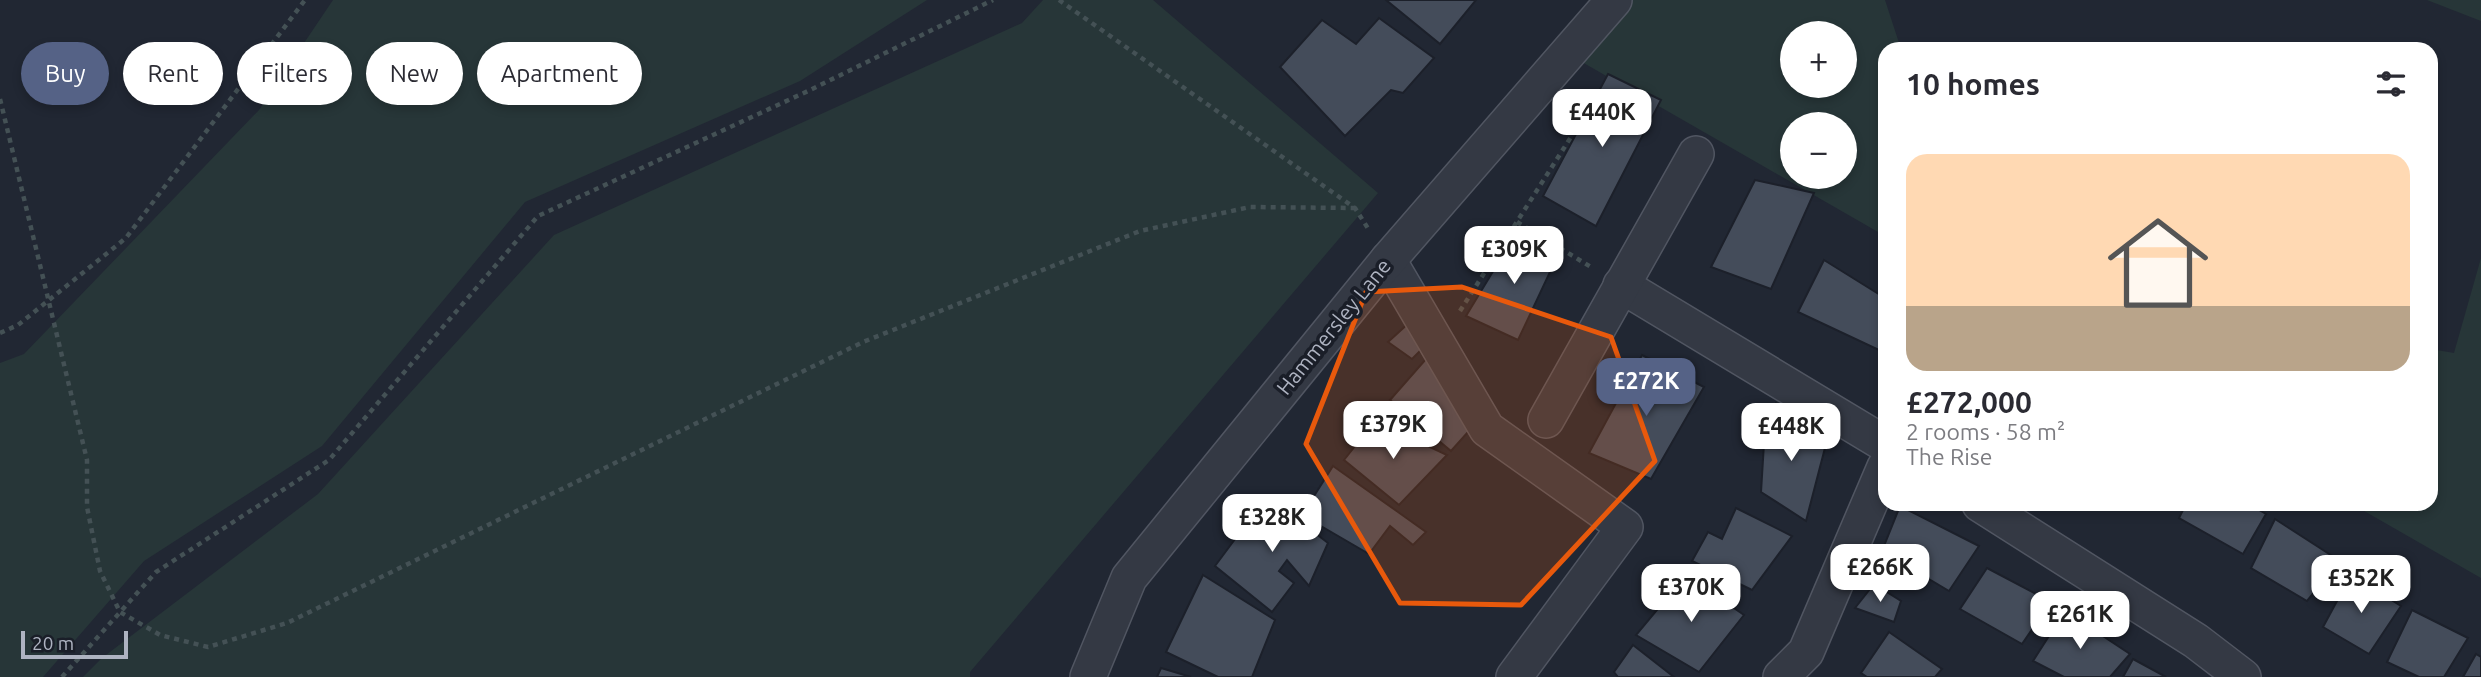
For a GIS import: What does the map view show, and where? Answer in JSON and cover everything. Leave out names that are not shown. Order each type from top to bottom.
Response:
[{"type":"street","name":"Hammersley Lane","points":[[1088,677],[1129,578],[1388,260],[1614,0]]},
{"type":"street","points":[[1546,420],[1696,154]]},
{"type":"street","points":[[1388,260],[1487,429],[1625,527],[1514,677]]},
{"type":"street","points":[[1621,285],[1878,440]]},
{"type":"street","points":[[1781,677],[1806,652],[1878,483]]},
{"type":"street","points":[[1991,511],[2196,641],[2243,677]]},
{"type":"path","points":[[0,333],[18,325],[126,238],[305,0]]},
{"type":"path","points":[[62,677],[156,572],[329,460],[538,216],[808,91],[993,0]]},
{"type":"path","points":[[1059,0],[1354,208],[1388,260]]},
{"type":"path","points":[[0,99],[46,302],[87,460],[87,508],[100,571],[120,612],[160,635],[208,646],[287,623],[863,342],[1140,230],[1250,207],[1354,208]]},
{"type":"path","points":[[1458,314],[1578,126]]},
{"type":"path","points":[[1517,222],[1621,285]]},
{"type":"highlighted area","points":[[1462,287],[1611,337],[1655,461],[1521,605],[1400,603],[1306,444],[1366,292]]},
{"type":"shaded area","points":[[333,0],[927,0],[800,81],[525,202],[322,446],[144,561],[43,677],[0,677],[0,363],[24,354],[262,105],[352,105],[352,42],[305,42]]},
{"type":"shaded area","points":[[1043,0],[1153,0],[1378,193],[970,672],[970,677],[83,677],[102,658],[318,494],[554,235],[1022,23]]},
{"type":"shaded area","points":[[1627,0],[1885,0],[1899,42],[1878,42],[1878,232],[1803,189],[1857,189],[1857,112],[1780,112],[1780,176],[1575,58]]},
{"type":"shaded area","points":[[2427,0],[2481,0],[2481,21]]},
{"type":"shaded area","points":[[2481,258],[2481,578],[2364,511],[2438,511],[2438,350],[2454,353]]},
{"type":"building","points":[[1386,0],[1476,0],[1440,44]]},
{"type":"building","points":[[1379,18],[1434,58],[1403,93],[1391,90],[1345,136],[1280,67],[1322,20],[1356,44]]},
{"type":"building","points":[[1608,74],[1661,100],[1596,226],[1543,196]]},
{"type":"building","points":[[1755,180],[1780,186],[1780,189],[1814,193],[1771,289],[1711,267]]},
{"type":"building","points":[[1518,230],[1558,255],[1518,340],[1466,316]]},
{"type":"building","points":[[1824,260],[1878,294],[1878,350],[1798,312]]},
{"type":"building","points":[[1411,321],[1428,343],[1412,359],[1388,342]]},
{"type":"building","points":[[1433,351],[1477,422],[1451,451],[1390,400]]},
{"type":"building","points":[[1642,355],[1704,387],[1651,479],[1589,453]]},
{"type":"building","points":[[1776,403],[1826,444],[1806,521],[1761,492],[1764,443]]},
{"type":"building","points":[[1375,421],[1447,455],[1399,505],[1344,460]]},
{"type":"building","points":[[1333,466],[1426,532],[1413,545],[1390,526],[1369,554],[1302,515]]},
{"type":"building","points":[[1267,496],[1328,543],[1309,586],[1287,560],[1279,571],[1294,583],[1272,612],[1215,566]]},
{"type":"building","points":[[1736,508],[1792,536],[1752,590],[1692,561],[1708,532],[1722,539]]},
{"type":"building","points":[[1898,511],[1910,511],[1979,546],[1949,591],[1882,551]]},
{"type":"building","points":[[2182,511],[2261,511],[2266,514],[2243,554],[2179,518]]},
{"type":"building","points":[[2275,519],[2340,561],[2307,601],[2251,568]]},
{"type":"building","points":[[1987,568],[2051,602],[2022,644],[1960,609]]},
{"type":"building","points":[[1203,575],[1275,620],[1252,677],[1218,677],[1166,652]]},
{"type":"building","points":[[1686,575],[1744,615],[1699,672],[1636,635]]},
{"type":"building","points":[[2351,575],[2401,606],[2369,654],[2323,627]]},
{"type":"building","points":[[1874,584],[1901,601],[1894,622],[1855,608]]},
{"type":"building","points":[[2412,610],[2468,638],[2444,677],[2419,677],[2387,662]]},
{"type":"building","points":[[2065,611],[2130,654],[2110,677],[2064,677],[2033,661]]},
{"type":"building","points":[[1889,632],[1942,669],[1935,677],[1867,677],[1861,673]]},
{"type":"building","points":[[1633,645],[1674,677],[1618,677],[1614,672]]},
{"type":"building","points":[[2476,654],[2481,657],[2481,677],[2463,677]]},
{"type":"building","points":[[2133,659],[2166,677],[2123,677]]},
{"type":"building","points":[[1161,668],[1191,677],[1157,677]]}]
